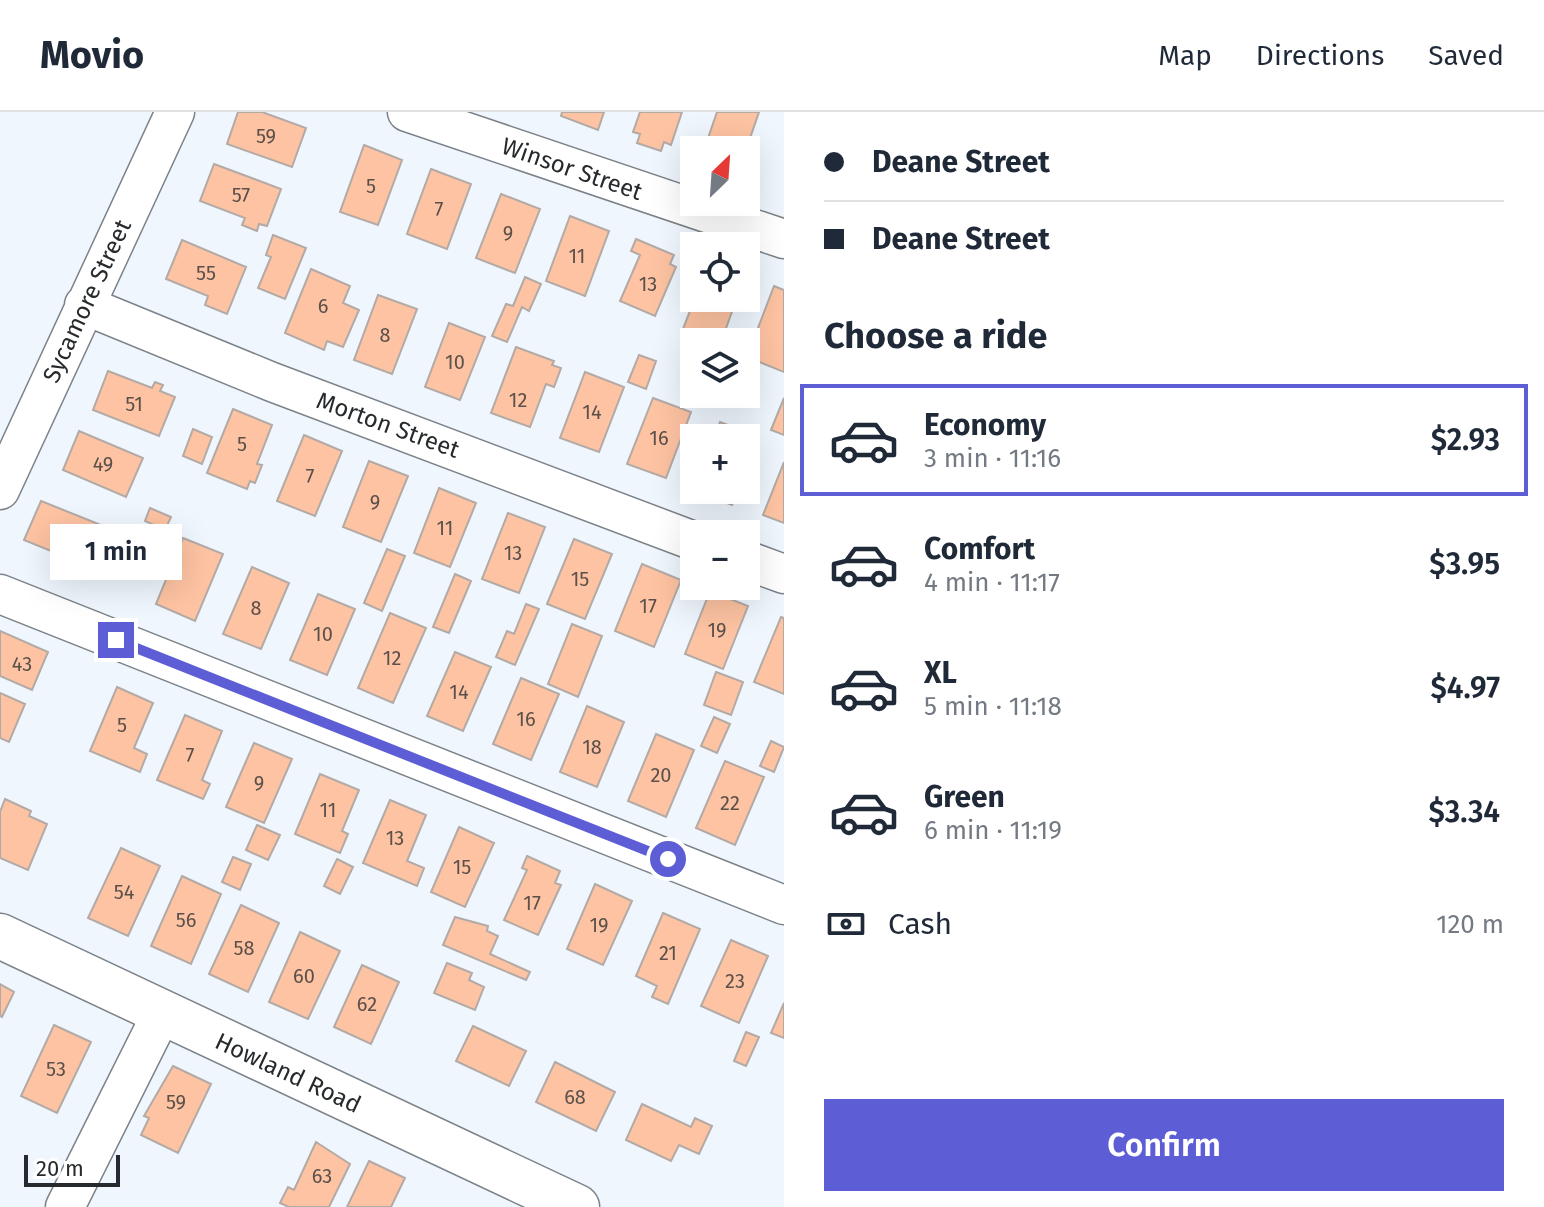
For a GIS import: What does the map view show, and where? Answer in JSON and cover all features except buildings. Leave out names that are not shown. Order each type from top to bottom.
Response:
[{"type":"main road","name":"Howland Road","points":[[0,936],[577,1207]]},
{"type":"street","name":"Sycamore Street","points":[[0,490],[175,112]]},
{"type":"street","name":"Winsor Street","points":[[407,112],[784,239]]},
{"type":"street","name":"Morton Street","points":[[84,305],[272,382],[680,536]]},
{"type":"street","points":[[760,565],[784,574]]},
{"type":"street","points":[[0,594],[784,905]]},
{"type":"street","points":[[65,1207],[162,1013]]},
{"type":"route","points":[[116,640],[668,859]]}]
